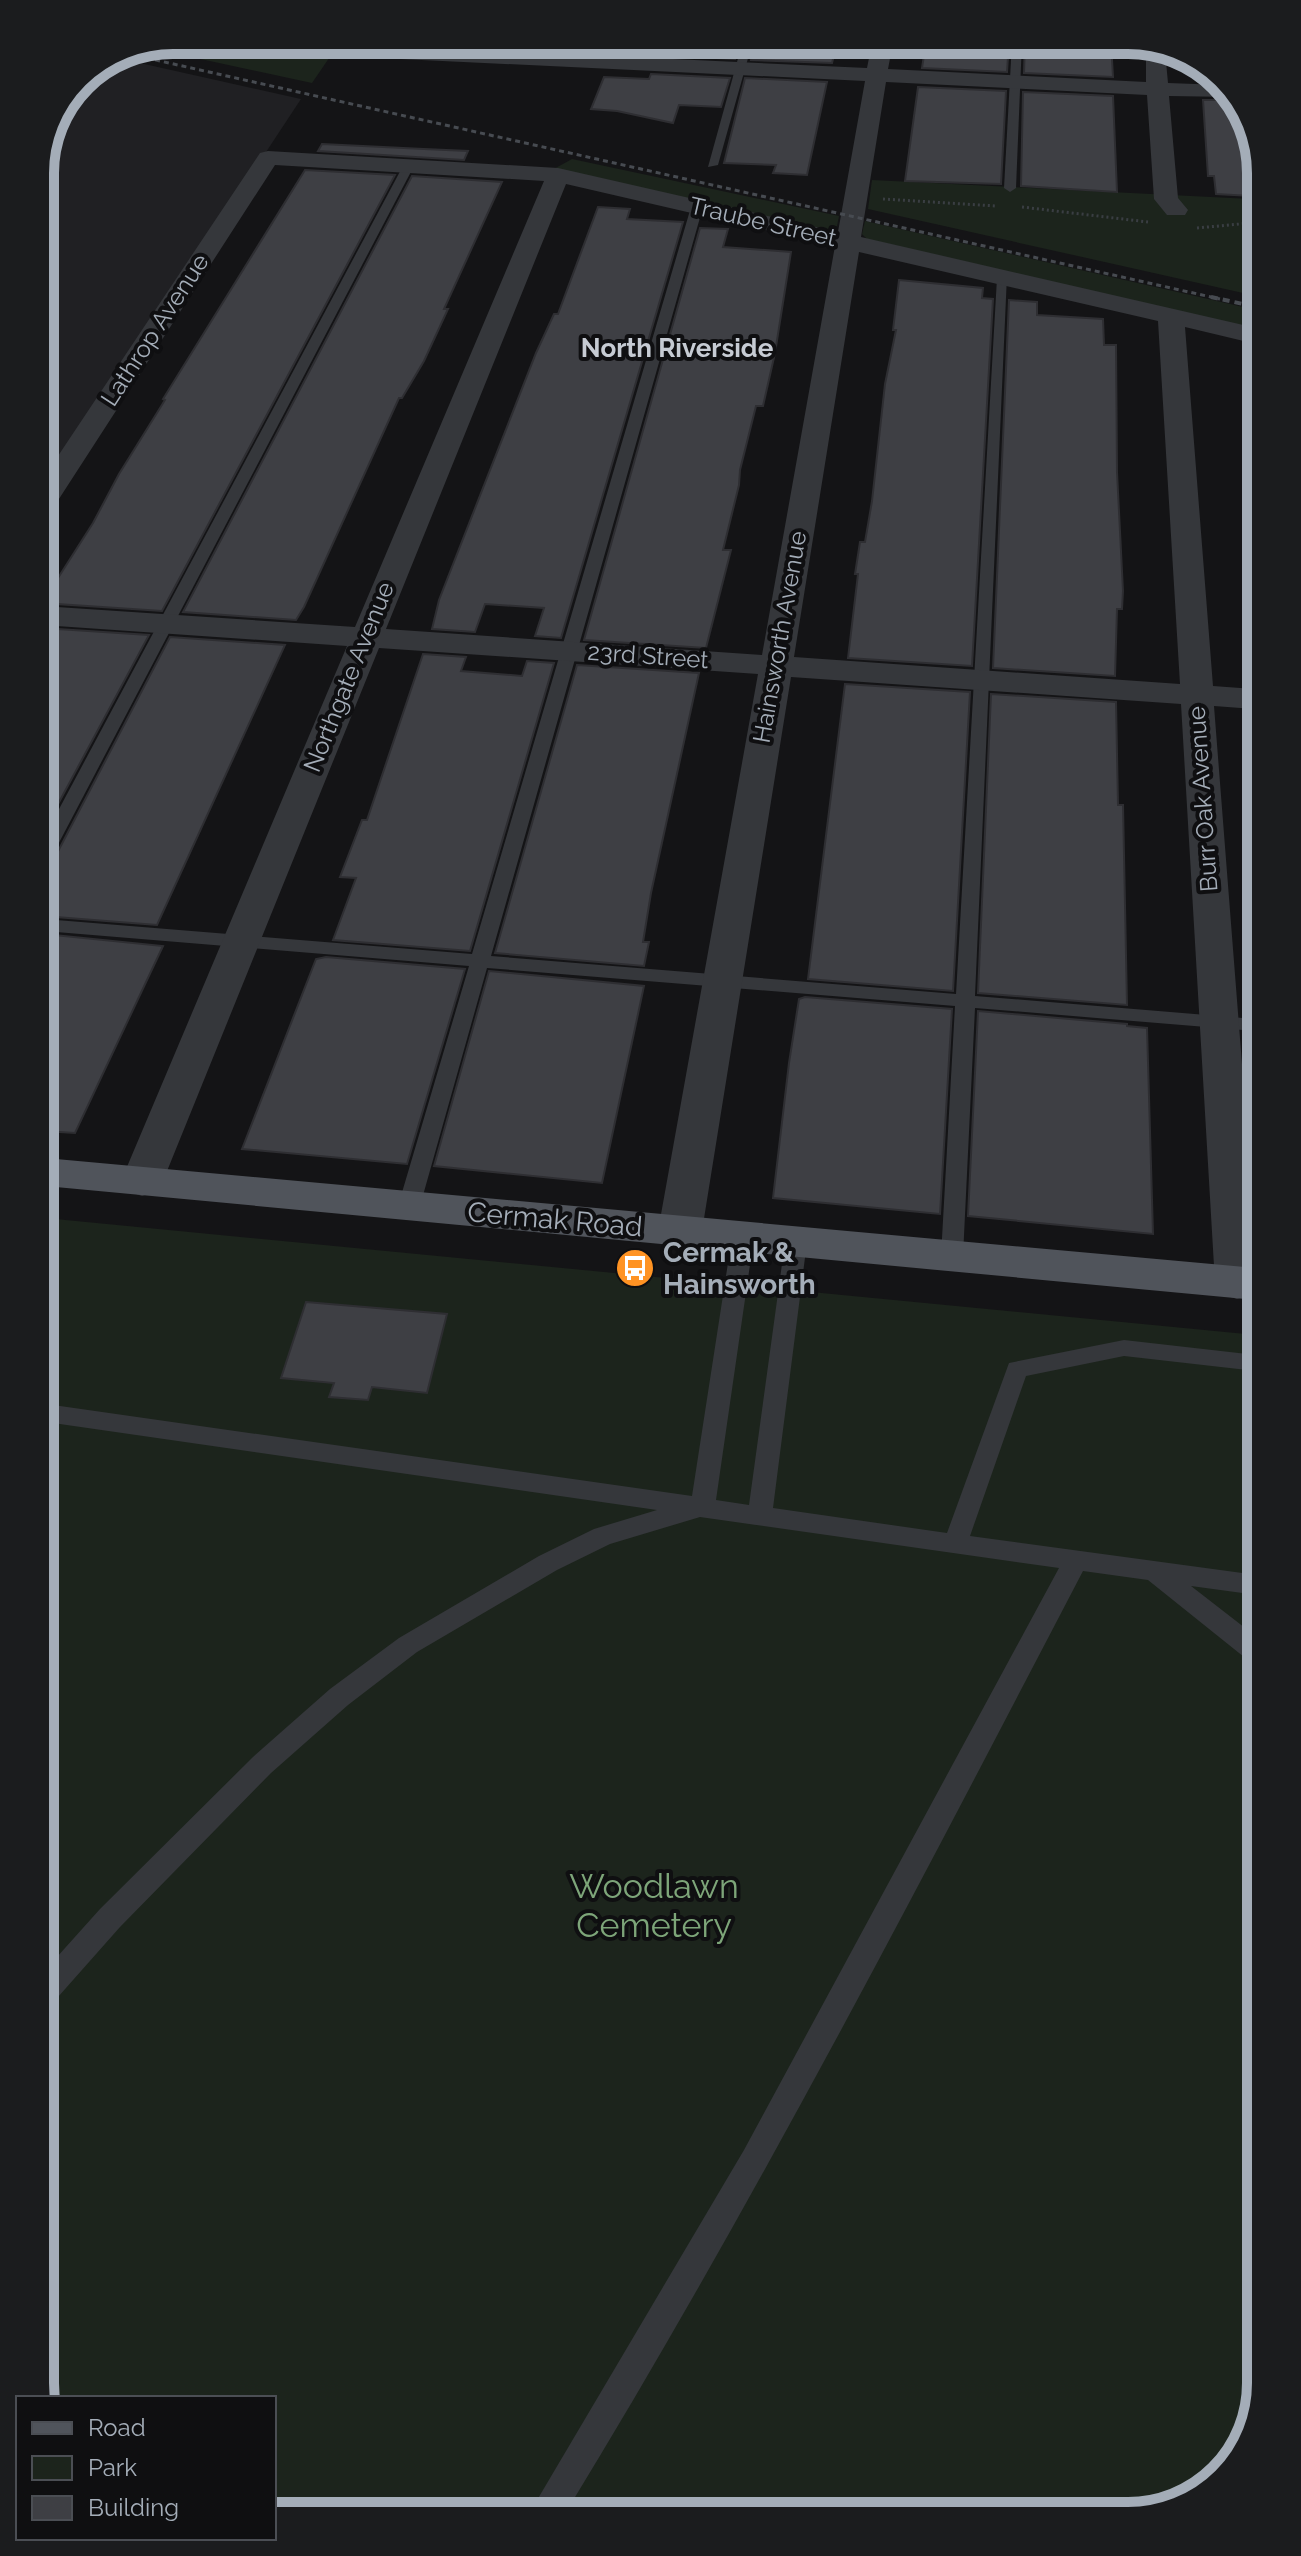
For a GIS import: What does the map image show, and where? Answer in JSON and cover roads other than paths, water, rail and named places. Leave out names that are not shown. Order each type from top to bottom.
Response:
[{"type":"main road","name":"Cermak Road","points":[[54,1173],[1247,1284]]},
{"type":"street","points":[[422,54],[1214,91]]},
{"type":"street","name":"Hainsworth Avenue","points":[[680,1231],[880,54]]},
{"type":"street","points":[[1155,57],[1166,199],[1174,221]]},
{"type":"street","name":"Traube Street","points":[[268,158],[558,175],[1247,334]]},
{"type":"street","name":"Lathrop Avenue","points":[[54,484],[268,158]]},
{"type":"street","name":"Northgate Avenue","points":[[142,1181],[364,637],[558,175]]},
{"type":"street","name":"Burr Oak Avenue","points":[[1171,316],[1219,1022],[1247,1284]]},
{"type":"street","name":"23rd Street","points":[[54,616],[1247,699]]},
{"type":"lane","points":[[712,165],[744,54]]},
{"type":"lane","points":[[1010,188],[1016,54]]},
{"type":"lane","points":[[54,835],[408,166]]},
{"type":"lane","points":[[409,1206],[697,207]]},
{"type":"lane","points":[[952,1256],[1003,278]]},
{"type":"lane","points":[[54,926],[1247,1024]]},
{"type":"lane","points":[[703,1506],[743,1237]]},
{"type":"lane","points":[[760,1514],[796,1242]]},
{"type":"lane","points":[[955,1545],[1017,1369],[1124,1348],[1247,1362]]},
{"type":"lane","points":[[54,1414],[760,1514],[955,1545],[1247,1584]]},
{"type":"lane","points":[[54,1981],[110,1918],[262,1765],[339,1697],[408,1645],[548,1563],[603,1536],[703,1506]]},
{"type":"lane","points":[[553,2502],[607,2417],[821,2042],[1076,1560]]},
{"type":"lane","points":[[1153,1571],[1247,1644]]},
{"type":"railway","points":[[145,58],[1215,298]]},
{"type":"railway","points":[[1211,297],[1215,298]]},
{"type":"railway","points":[[1215,298],[1247,305]]},
{"type":"railway","points":[[1215,298],[1220,299]]},
{"type":"place","name":"Cermak & Hainsworth","points":[[635,1268]]},
{"type":"district","name":"North Riverside","points":[[677,348]]},
{"type":"park label","name":"Woodlawn Cemetery","points":[[654,1906]]}]
